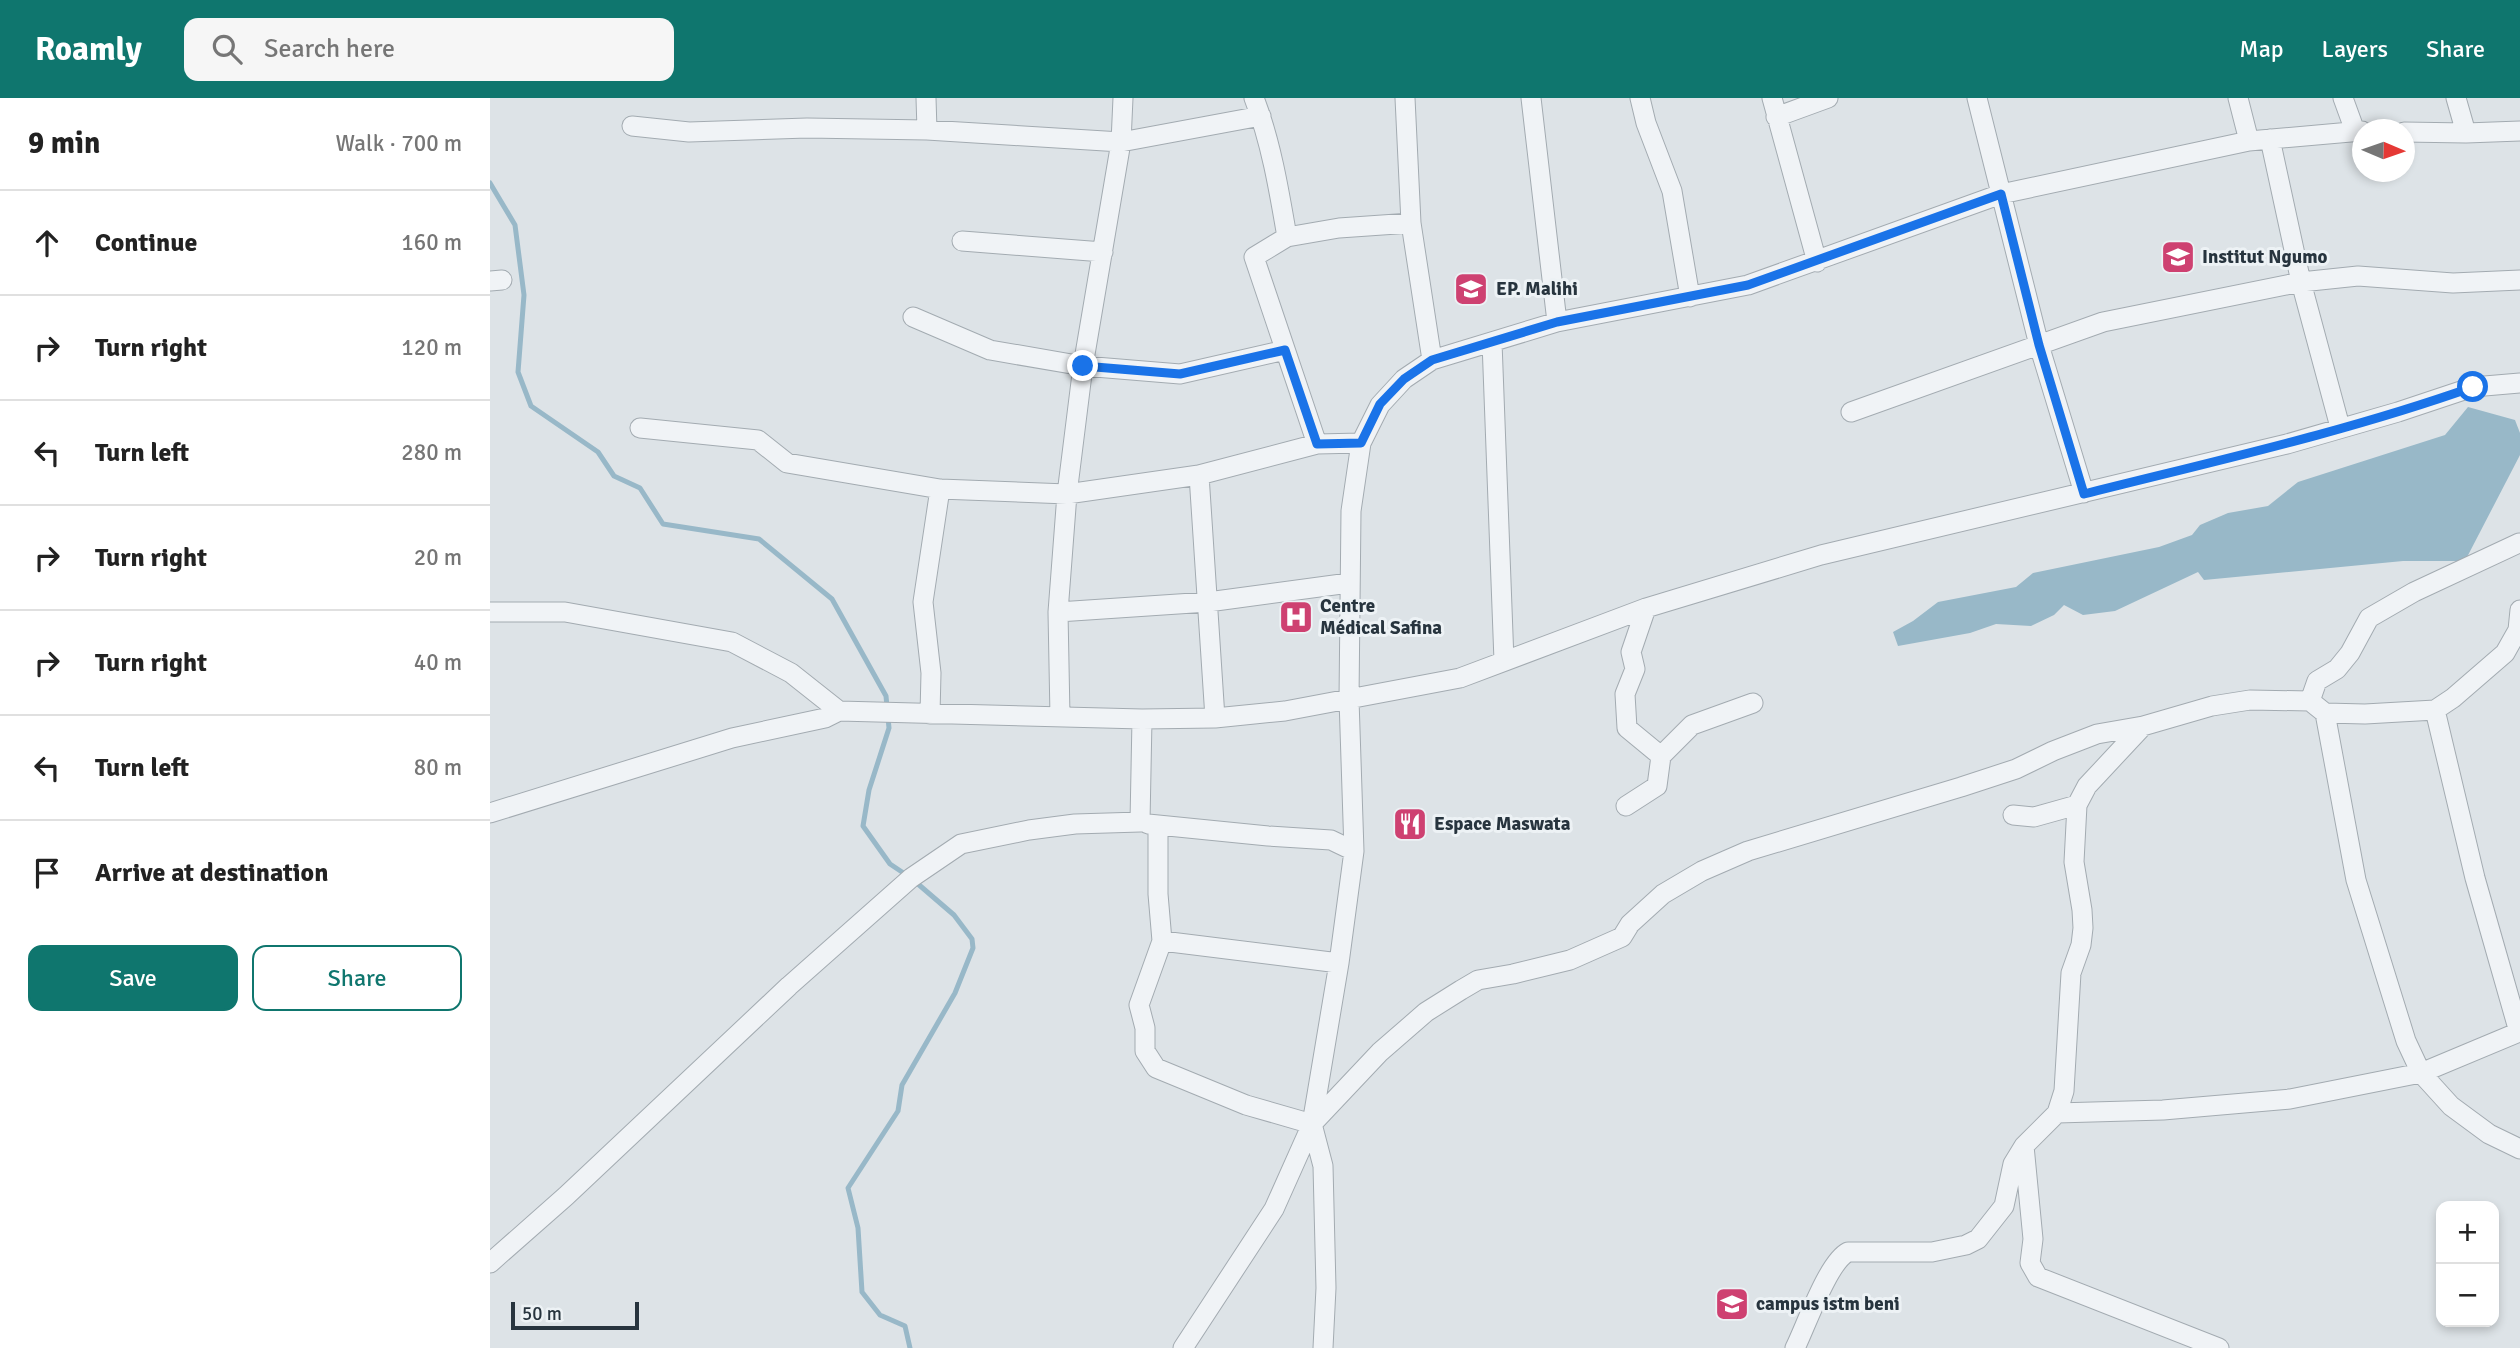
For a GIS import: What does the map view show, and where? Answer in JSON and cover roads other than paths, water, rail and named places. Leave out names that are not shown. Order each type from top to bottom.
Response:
[{"type":"street","points":[[926,98],[927,130]]},
{"type":"street","points":[[1060,717],[1058,612],[1067,494],[1083,366],[1121,142],[1123,98]]},
{"type":"street","points":[[1405,98],[1411,223],[1432,360]]},
{"type":"street","points":[[1531,98],[1557,322]]},
{"type":"street","points":[[1640,98],[1646,123],[1672,191],[1690,297]]},
{"type":"street","points":[[1817,262],[1774,107],[1828,98]]},
{"type":"street","points":[[1977,98],[2039,345],[2084,494]]},
{"type":"street","points":[[2238,98],[2249,141]]},
{"type":"street","points":[[2343,98],[2353,119]]},
{"type":"street","points":[[2456,98],[2466,133]]},
{"type":"street","points":[[632,126],[690,132],[807,128],[927,130],[1121,142],[1257,107],[1277,183],[1287,237]]},
{"type":"street","points":[[2415,132],[2520,131]]},
{"type":"street","points":[[1183,1348],[1274,1209],[1312,1124],[1339,963],[1353,915],[1354,850],[1349,699],[1351,511],[1361,443],[1380,404],[1404,379],[1432,360],[1557,322],[1748,285],[2001,194],[2249,141],[2352,132]]},
{"type":"street","points":[[2270,139],[2301,282],[2340,427]]},
{"type":"street","points":[[1317,444],[1254,257],[1287,237],[1339,228],[1411,223]]},
{"type":"street","points":[[962,241],[1103,252]]},
{"type":"street","points":[[1851,412],[2103,322],[2301,282],[2358,276],[2453,283],[2520,279]]},
{"type":"street","points":[[912,317],[990,351],[1083,366],[1180,374],[1285,350]]},
{"type":"street","points":[[1492,342],[1504,661]]},
{"type":"street","points":[[490,813],[732,738],[825,718],[839,711],[1142,719],[1215,718],[1285,711],[1460,678],[1646,608],[1821,555],[2287,444],[2473,387],[2520,383]]},
{"type":"street","points":[[640,428],[758,440],[787,463],[940,489],[1067,494],[1199,475],[1317,444],[1361,443]]},
{"type":"street","points":[[1199,475],[1215,718]]},
{"type":"street","points":[[930,714],[931,673],[923,602],[940,489]]},
{"type":"street","points":[[2520,548],[2414,592],[2369,618],[2350,653],[2337,669],[2317,681],[2317,707],[2356,880],[2406,1041],[2421,1073],[2451,1106],[2489,1134],[2520,1149]]},
{"type":"street","points":[[1058,612],[1208,602],[1349,583]]},
{"type":"street","points":[[1646,608],[1631,652],[1635,669],[1625,695],[1627,728],[1661,756]]},
{"type":"street","points":[[1312,1124],[1380,1052],[1426,1012],[1478,980],[1570,960],[1622,937],[1630,924],[1663,894],[1702,871],[1748,851],[2016,769],[2097,734],[2143,726],[2211,706],[2250,700],[2365,714],[2435,710],[2454,698],[2505,653],[2519,631],[2520,610]]},
{"type":"street","points":[[490,612],[565,612],[732,642],[792,673],[839,711]]},
{"type":"street","points":[[1626,806],[1657,786],[1661,756],[1692,725],[1753,703]]},
{"type":"street","points":[[2057,1113],[2163,1110],[2290,1099],[2421,1073],[2520,1032],[2475,878],[2435,710]]},
{"type":"street","points":[[1142,719],[1149,824],[1162,941],[1139,1005],[1145,1028],[1145,1051],[1156,1068],[1246,1105],[1312,1124]]},
{"type":"street","points":[[1795,1348],[1827,1278],[1837,1259],[1843,1254],[1932,1252],[1978,1240],[2004,1206],[2013,1164],[2024,1146],[2057,1113],[2064,1091],[2071,973],[2081,945],[2083,928],[2074,862],[2077,805],[2087,786],[2143,726]]},
{"type":"street","points":[[2013,815],[2035,817],[2077,805]]},
{"type":"street","points":[[490,1263],[566,1196],[789,986],[911,877],[961,844],[1075,824],[1149,824],[1331,840],[1354,850]]},
{"type":"street","points":[[1162,941],[1339,963]]},
{"type":"street","points":[[1312,1124],[1322,1167],[1326,1288],[1323,1348]]},
{"type":"street","points":[[2024,1146],[2032,1238],[2030,1263],[2038,1277],[2219,1348]]},
{"type":"water","points":[[2468,407],[2515,420],[2520,433],[2520,455],[2465,561],[2403,561],[2204,580],[2198,572],[2115,611],[2083,615],[2064,605],[2054,615],[2031,626],[1996,624],[1970,633],[1898,646],[1893,632],[1938,602],[2016,587],[2033,573],[2159,547],[2192,535],[2200,525],[2228,513],[2268,506],[2298,482],[2445,435]]},
{"type":"waterway","points":[[490,183],[515,225],[524,295],[518,372],[531,406],[598,452],[614,476],[640,488],[663,524],[759,539],[832,599],[886,696],[889,728],[869,790],[863,826],[890,864],[911,878],[954,915],[972,939],[973,948],[955,993],[902,1085],[898,1111],[848,1188],[858,1228],[862,1292],[880,1315],[905,1326],[910,1348]]},
{"type":"place","name":"Institut Ngumo","points":[[2178,257]]},
{"type":"place","name":"EP. Malihi","points":[[1471,289]]},
{"type":"place","name":"Centre Médical Safina","points":[[1296,617]]},
{"type":"place","name":"Espace Maswata","points":[[1410,824]]},
{"type":"place","name":"campus istm beni","points":[[1732,1304]]}]
